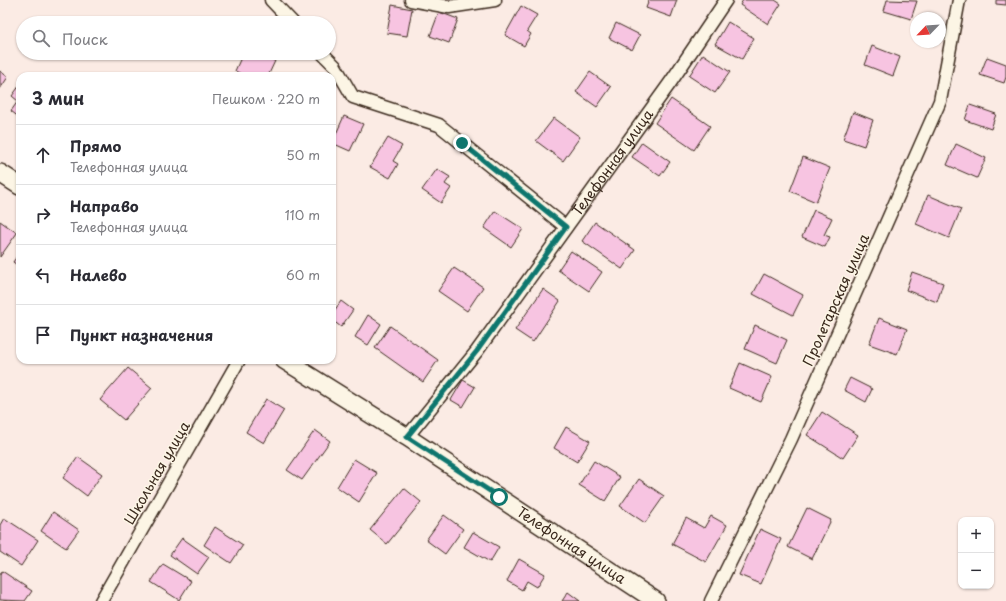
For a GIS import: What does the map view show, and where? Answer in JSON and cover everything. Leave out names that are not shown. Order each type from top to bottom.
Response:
[{"type":"street","points":[[271,0],[286,16]]},
{"type":"street","points":[[411,0],[450,7],[495,0]]},
{"type":"street","name":"Телефонная улица","points":[[407,437],[477,351],[670,83],[726,0]]},
{"type":"street","name":"Пролетарская улица","points":[[711,601],[791,439],[940,101],[959,0]]},
{"type":"street","points":[[329,60],[335,66],[353,97],[438,125],[566,227]]},
{"type":"street","points":[[0,173],[16,183]]},
{"type":"street","name":"Школьная улица","points":[[101,601],[237,364]]},
{"type":"street","name":"Телефонная улица","points":[[290,364],[407,437],[656,601]]},
{"type":"building","points":[[649,0],[677,0],[671,17],[646,8]]},
{"type":"building","points":[[743,0],[775,0],[781,4],[768,24],[740,5]]},
{"type":"building","points":[[887,0],[917,1],[913,12],[910,12],[910,19],[884,11]]},
{"type":"building","points":[[996,0],[1006,0],[1006,5],[996,4]]},
{"type":"building","points":[[392,5],[412,9],[407,36],[387,33]]},
{"type":"building","points":[[521,6],[537,15],[527,31],[531,34],[524,46],[505,35]]},
{"type":"building","points":[[439,12],[458,19],[449,43],[430,36]]},
{"type":"building","points":[[728,22],[754,38],[742,59],[715,44]]},
{"type":"building","points":[[616,23],[640,35],[632,50],[609,38]]},
{"type":"building","points":[[872,46],[900,57],[893,76],[865,65]]},
{"type":"building","points":[[703,54],[730,72],[715,93],[689,76]]},
{"type":"building","points":[[987,57],[1006,64],[1006,77],[1004,83],[980,75]]},
{"type":"building","points":[[240,60],[275,61],[270,72],[235,71]]},
{"type":"building","points":[[0,71],[8,77],[0,89]]},
{"type":"building","points":[[590,72],[611,87],[597,107],[576,92]]},
{"type":"building","points":[[16,90],[16,99],[12,96]]},
{"type":"building","points":[[671,99],[710,126],[694,150],[655,123]]},
{"type":"building","points":[[16,104],[16,115],[11,111]]},
{"type":"building","points":[[970,105],[996,114],[991,129],[965,120]]},
{"type":"building","points":[[853,112],[873,120],[864,146],[843,139]]},
{"type":"building","points":[[344,116],[363,124],[350,151],[336,145],[336,134]]},
{"type":"building","points":[[554,118],[580,137],[563,161],[536,141]]},
{"type":"building","points":[[388,138],[402,146],[393,161],[398,164],[390,178],[370,167]]},
{"type":"building","points":[[642,142],[670,162],[660,176],[632,157]]},
{"type":"building","points":[[956,144],[986,158],[977,178],[947,165]]},
{"type":"building","points":[[803,157],[830,168],[816,202],[790,191]]},
{"type":"building","points":[[437,169],[450,177],[445,184],[451,188],[441,203],[422,190]]},
{"type":"building","points":[[928,195],[961,209],[949,238],[916,224]]},
{"type":"building","points":[[814,210],[832,218],[824,235],[830,237],[825,247],[802,237]]},
{"type":"building","points":[[495,211],[523,229],[511,247],[484,228]]},
{"type":"building","points":[[0,221],[16,232],[16,234],[0,257]]},
{"type":"building","points":[[595,222],[635,250],[622,269],[582,241]]},
{"type":"building","points":[[571,251],[602,272],[589,291],[558,270]]},
{"type":"building","points":[[454,268],[483,287],[467,311],[438,291]]},
{"type":"building","points":[[912,272],[943,283],[937,302],[906,290]]},
{"type":"building","points":[[764,274],[803,295],[793,315],[753,294]]},
{"type":"building","points":[[543,289],[560,301],[533,342],[515,330]]},
{"type":"building","points":[[341,301],[353,310],[341,327],[336,323],[336,308]]},
{"type":"building","points":[[368,315],[381,324],[368,345],[355,337]]},
{"type":"building","points":[[879,318],[907,329],[897,354],[869,344]]},
{"type":"building","points":[[755,325],[787,340],[777,363],[745,349]]},
{"type":"building","points":[[390,326],[438,360],[423,382],[375,348]]},
{"type":"building","points":[[740,363],[772,377],[761,402],[729,388]]},
{"type":"building","points":[[128,368],[152,388],[124,420],[100,400]]},
{"type":"building","points":[[850,378],[872,389],[866,402],[844,390]]},
{"type":"building","points":[[463,380],[475,387],[463,407],[451,400]]},
{"type":"building","points":[[266,399],[284,410],[264,443],[246,432]]},
{"type":"building","points":[[822,412],[858,435],[843,458],[807,435]]},
{"type":"building","points":[[566,427],[590,441],[577,462],[554,448]]},
{"type":"building","points":[[315,430],[330,441],[302,480],[287,470]]},
{"type":"building","points":[[78,457],[102,474],[87,496],[63,478]]},
{"type":"building","points":[[354,459],[377,473],[359,502],[337,487]]},
{"type":"building","points":[[594,461],[620,477],[605,501],[579,485]]},
{"type":"building","points":[[639,479],[664,496],[645,523],[620,506]]},
{"type":"building","points":[[404,488],[421,502],[387,544],[370,530]]},
{"type":"building","points":[[807,508],[831,520],[812,559],[788,547]]},
{"type":"building","points":[[53,512],[79,530],[66,548],[41,531]]},
{"type":"building","points":[[444,515],[463,529],[445,554],[426,540]]},
{"type":"building","points":[[711,516],[727,525],[706,562],[672,544],[686,518],[704,528]]},
{"type":"building","points":[[4,518],[38,540],[21,566],[0,552],[0,525]]},
{"type":"building","points":[[215,527],[243,545],[231,563],[204,545]]},
{"type":"building","points":[[760,529],[781,539],[761,584],[739,575]]},
{"type":"building","points":[[473,532],[499,547],[490,562],[464,547]]},
{"type":"building","points":[[182,538],[209,557],[197,574],[170,555]]},
{"type":"building","points":[[519,559],[545,574],[537,587],[527,581],[522,590],[507,581]]},
{"type":"building","points":[[163,564],[191,581],[179,600],[151,582]]},
{"type":"building","points":[[2,571],[32,591],[25,601],[0,600],[0,575]]},
{"type":"building","points":[[568,592],[580,601],[562,601]]},
{"type":"route","points":[[462,143],[566,227],[477,351],[407,437],[499,497]]}]
